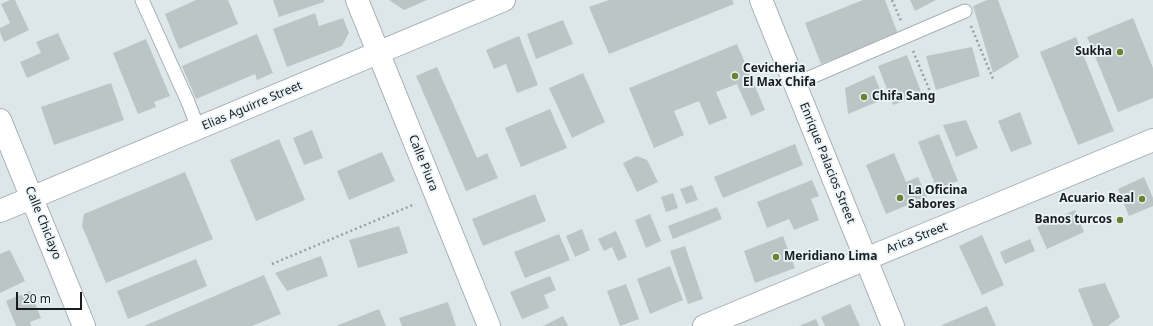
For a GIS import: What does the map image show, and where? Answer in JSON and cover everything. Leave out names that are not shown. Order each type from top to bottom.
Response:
[{"type":"street","name":"Calle Piura","points":[[357,0],[489,326]]},
{"type":"street","name":"Elias Aguirre Street","points":[[0,211],[504,0]]},
{"type":"street","name":"Enrique Palacios Street","points":[[761,0],[893,326]]},
{"type":"street","name":"Calle Chiclayo","points":[[0,120],[33,197],[82,325]]},
{"type":"street","name":"Arica Street","points":[[704,326],[1153,140]]},
{"type":"lane","points":[[142,0],[188,102],[198,128]]},
{"type":"lane","points":[[795,84],[965,11]]},
{"type":"path","points":[[965,11],[993,79]]},
{"type":"path","points":[[272,264],[436,195]]},
{"type":"building","points":[[10,0],[15,0],[29,30],[4,42],[0,28],[10,23],[1,4]]},
{"type":"building","points":[[196,0],[228,0],[238,24],[179,49],[165,14]]},
{"type":"building","points":[[273,0],[324,0],[324,2],[279,17]]},
{"type":"building","points":[[389,0],[427,0],[404,10]]},
{"type":"building","points":[[609,0],[732,0],[734,4],[609,54],[589,7]]},
{"type":"building","points":[[863,0],[885,0],[898,34],[821,64],[805,23]]},
{"type":"building","points":[[910,0],[936,0],[915,11]]},
{"type":"building","points":[[987,0],[998,0],[1019,57],[993,73],[973,6]]},
{"type":"building","points":[[315,13],[319,26],[343,18],[349,33],[342,46],[287,67],[273,29]]},
{"type":"building","name":"Sukha","points":[[1133,18],[1153,68],[1153,98],[1118,112],[1087,37]]},
{"type":"building","points":[[563,20],[573,44],[536,59],[527,34]]},
{"type":"building","points":[[58,33],[70,59],[27,78],[20,62],[41,53],[36,42]]},
{"type":"building","points":[[257,34],[273,73],[257,80],[255,74],[196,99],[182,66]]},
{"type":"building","points":[[519,36],[538,85],[517,93],[506,64],[494,69],[486,50]]},
{"type":"building","points":[[1076,37],[1114,131],[1078,145],[1040,52]]},
{"type":"building","points":[[146,39],[170,96],[154,102],[156,107],[138,114],[113,53]]},
{"type":"building","points":[[737,44],[765,110],[751,116],[737,84],[716,92],[727,118],[709,125],[699,101],[674,111],[684,135],[654,148],[629,88]]},
{"type":"building","points":[[972,47],[980,76],[936,90],[926,56]]},
{"type":"building","points":[[907,55],[922,94],[893,105],[878,66]]},
{"type":"building","points":[[437,67],[477,158],[487,153],[498,178],[466,191],[416,76]]},
{"type":"building","points":[[583,73],[605,122],[572,138],[549,88]]},
{"type":"building","points":[[874,75],[884,99],[848,114],[845,88]]},
{"type":"building","points":[[111,83],[124,120],[54,145],[41,107]]},
{"type":"building","points":[[550,109],[567,148],[521,167],[505,128]]},
{"type":"building","points":[[1020,112],[1032,144],[1011,152],[998,121]]},
{"type":"building","points":[[966,120],[978,148],[956,157],[943,125]]},
{"type":"building","points":[[312,130],[323,158],[304,165],[293,138]]},
{"type":"building","points":[[939,134],[958,181],[937,189],[918,142]]},
{"type":"building","points":[[279,139],[305,200],[256,221],[230,160]]},
{"type":"building","points":[[795,144],[803,165],[723,198],[714,177]]},
{"type":"building","points":[[382,152],[395,181],[349,200],[337,171]]},
{"type":"building","points":[[894,153],[906,182],[918,177],[927,197],[886,214],[866,165]]},
{"type":"building","points":[[637,156],[647,160],[658,182],[637,192],[623,163]]},
{"type":"building","points":[[185,172],[213,239],[106,283],[82,226],[84,214]]},
{"type":"building","points":[[1144,177],[1153,198],[1153,206],[1129,216],[1118,189]]},
{"type":"building","points":[[812,180],[819,196],[811,199],[819,220],[794,230],[789,219],[767,228],[757,202]]},
{"type":"building","points":[[692,185],[698,200],[686,204],[680,189]]},
{"type":"building","points":[[673,193],[678,208],[666,212],[661,197]]},
{"type":"building","points":[[535,194],[546,221],[483,246],[472,219]]},
{"type":"building","points":[[717,207],[722,219],[673,239],[668,226]]},
{"type":"building","points":[[1075,210],[1084,232],[1047,249],[1037,227]]},
{"type":"building","points":[[650,214],[661,241],[646,248],[635,220]]},
{"type":"building","points":[[399,226],[408,253],[358,268],[349,240]]},
{"type":"building","points":[[582,229],[590,250],[575,257],[566,236]]},
{"type":"building","points":[[616,231],[627,257],[618,261],[612,247],[604,251],[598,239]]},
{"type":"building","points":[[559,234],[570,260],[525,278],[514,252]]},
{"type":"building","points":[[982,235],[1004,285],[982,295],[959,246]]},
{"type":"building","points":[[783,236],[795,268],[755,283],[744,251]]},
{"type":"building","points":[[1030,239],[1035,251],[1005,264],[1000,252]]},
{"type":"building","points":[[685,246],[703,299],[688,304],[670,251]]},
{"type":"building","points":[[10,250],[25,281],[0,293],[0,254]]},
{"type":"building","points":[[321,256],[328,276],[287,291],[275,273]]},
{"type":"building","points":[[196,259],[207,286],[128,319],[117,291]]},
{"type":"building","points":[[670,266],[683,300],[650,314],[637,279]]},
{"type":"building","points":[[264,275],[281,314],[252,326],[144,326]]},
{"type":"building","points":[[550,276],[556,290],[544,295],[549,308],[522,319],[510,292]]},
{"type":"building","points":[[1105,283],[1120,317],[1108,326],[1093,326],[1078,289]]},
{"type":"building","points":[[626,284],[639,319],[620,326],[607,291]]},
{"type":"building","points":[[30,291],[41,318],[30,322],[31,326],[16,326],[6,301]]},
{"type":"building","points":[[448,302],[456,326],[402,326],[399,318]]},
{"type":"building","points":[[850,304],[860,326],[825,326],[821,317]]},
{"type":"building","points":[[987,306],[996,326],[942,325]]},
{"type":"building","points":[[379,309],[386,326],[336,326]]},
{"type":"building","points":[[563,316],[568,326],[543,326]]},
{"type":"building","points":[[816,319],[819,326],[799,326]]},
{"type":"place","name":"Sukha","points":[[1120,52]]},
{"type":"place","name":"Cevicheria El Max Chifa","points":[[735,76]]},
{"type":"place","name":"Chifa Sang","points":[[864,97]]},
{"type":"place","name":"La Oficina Sabores","points":[[900,198]]},
{"type":"place","name":"Acuario Real","points":[[1142,199]]},
{"type":"place","name":"Banos turcos","points":[[1120,220]]},
{"type":"place","name":"Meridiano Lima","points":[[776,257]]}]
